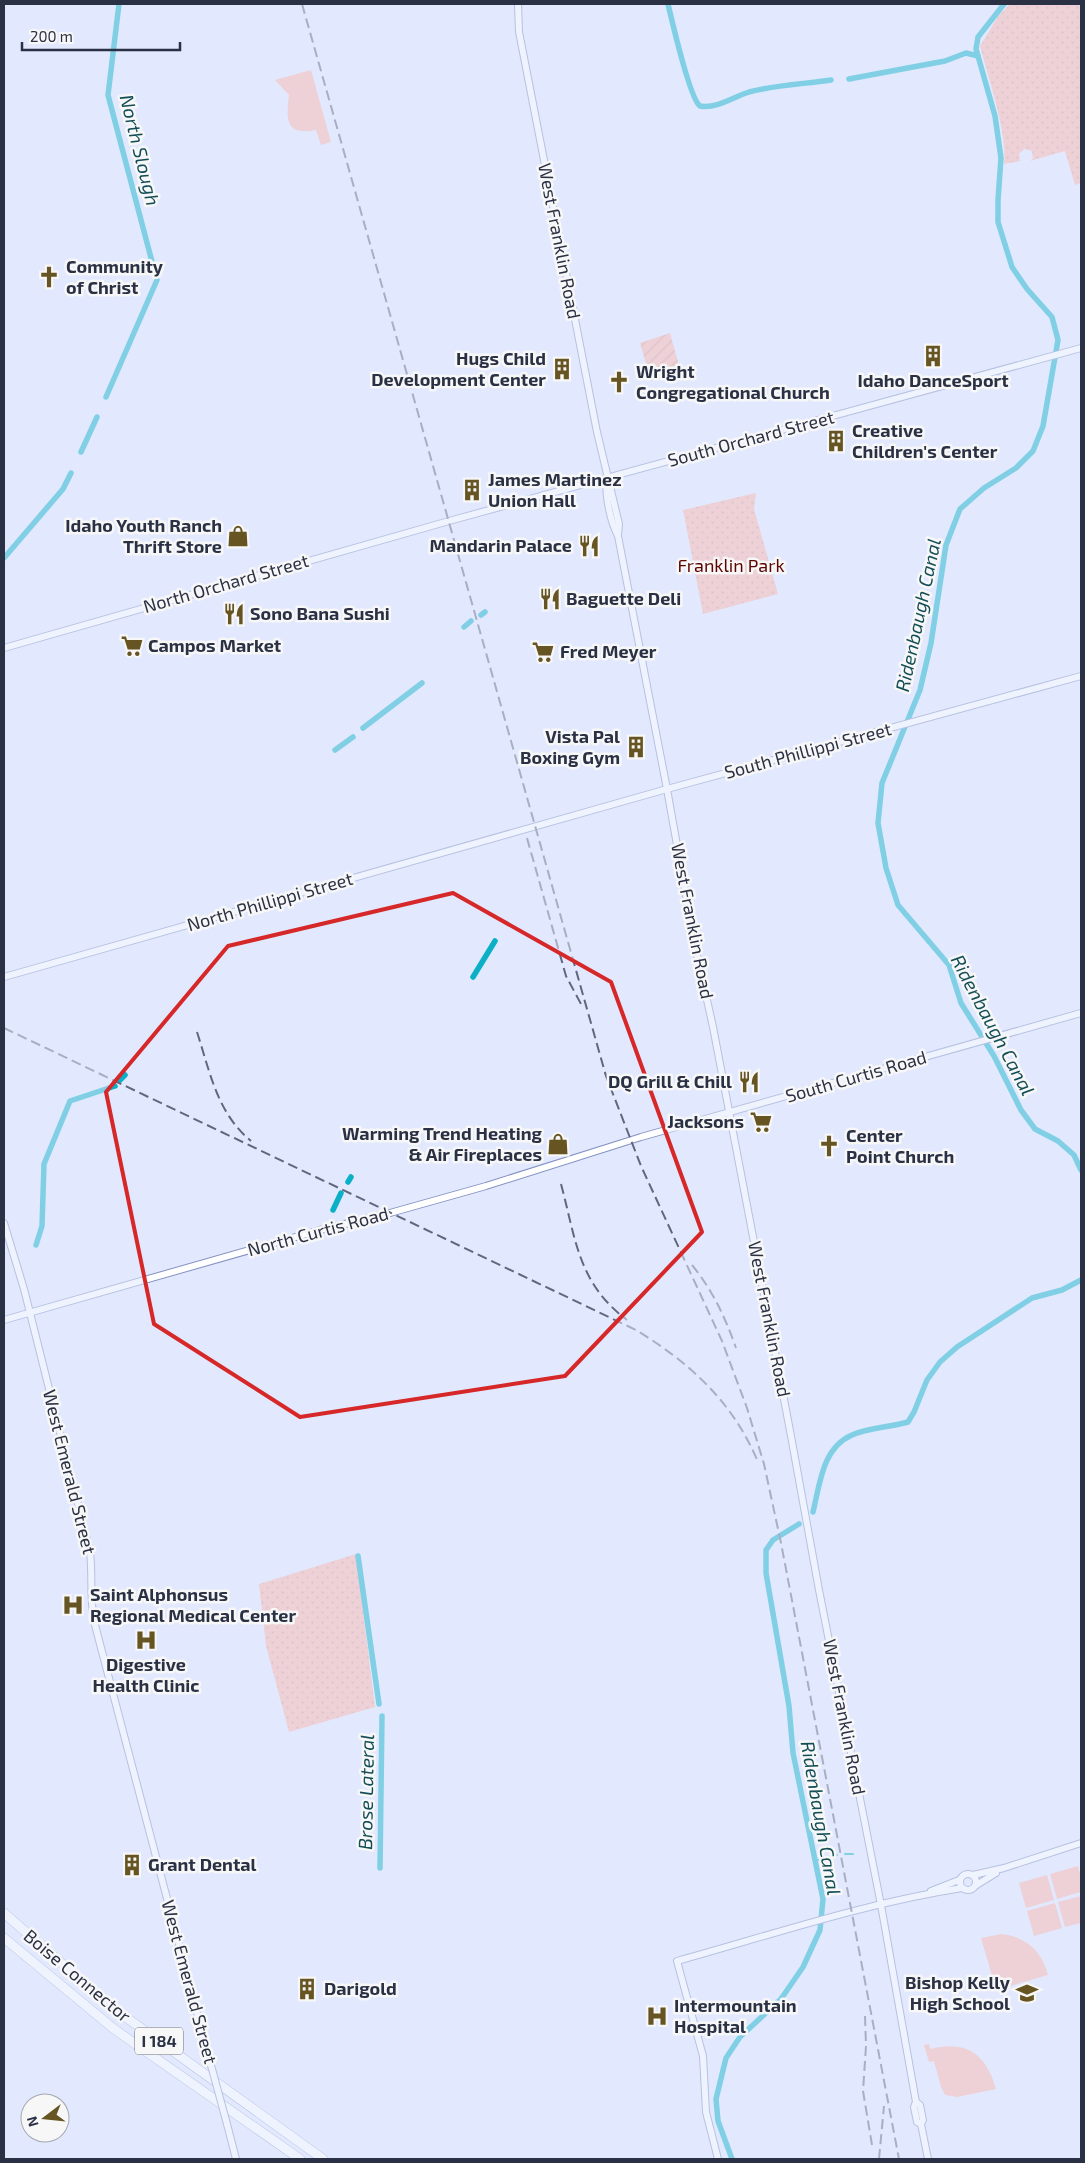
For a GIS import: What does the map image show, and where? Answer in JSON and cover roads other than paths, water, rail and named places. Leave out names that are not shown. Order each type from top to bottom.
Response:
[{"type":"highway","name":"Boise Connector","points":[[4,1913],[113,2008],[323,2159]]},
{"type":"highway","name":"Boise Connector","points":[[4,1938],[114,2029],[300,2159]]},
{"type":"main road","name":"West Franklin Road","points":[[518,4],[520,32],[529,87],[606,478],[606,496],[613,526],[618,536],[695,946],[713,1027],[808,1532],[881,1905],[916,2102],[914,2107],[917,2122],[921,2124],[928,2159]]},
{"type":"main road","name":"South Orchard Street","points":[[448,521],[1081,348]]},
{"type":"main road","name":"North Orchard Street","points":[[4,648],[448,521]]},
{"type":"main road","name":"South Phillippi Street","points":[[535,827],[1081,676]]},
{"type":"main road","name":"North Phillippi Street","points":[[4,977],[535,827]]},
{"type":"main road","name":"South Curtis Road","points":[[631,1141],[1081,1013]]},
{"type":"main road","name":"North Curtis Road","points":[[4,1320],[312,1232],[477,1188],[631,1141]]},
{"type":"main road","name":"West Emerald Street","points":[[4,1223],[30,1313],[90,1552],[92,1567],[90,1598],[95,1626],[236,2159]]},
{"type":"main road","points":[[927,1893],[959,1880],[964,1874],[973,1875],[1004,1868],[1081,1843]]},
{"type":"main road","points":[[718,2159],[706,2112],[703,2056],[677,1961],[927,1893],[962,1888],[969,1890],[1004,1868]]},
{"type":"main road","points":[[973,1875],[976,1880],[975,1886]]},
{"type":"main road","points":[[959,1880],[962,1888]]},
{"type":"waterway","name":"North Slough","points":[[119,4],[108,95],[155,273]]},
{"type":"waterway","points":[[668,4],[691,90],[700,106],[713,106],[749,92],[779,86],[831,80]]},
{"type":"waterway","name":"Ridenbaugh Canal","points":[[1004,4],[978,37],[976,49],[995,116],[1001,158],[998,222],[1012,267],[1027,289],[1052,317],[1058,340],[1043,426],[1033,451],[1016,468],[984,488],[960,509],[946,545],[931,643],[920,690],[882,783],[878,823],[886,868],[898,905],[949,965],[961,1003],[994,1056],[1021,1110],[1035,1129],[1058,1141],[1074,1155],[1081,1170]]},
{"type":"waterway","points":[[849,79],[945,61],[966,53],[978,56]]},
{"type":"waterway","name":"North Slough","points":[[106,397],[157,280]]},
{"type":"waterway","name":"North Slough","points":[[81,452],[97,417]]},
{"type":"waterway","name":"North Slough","points":[[4,558],[63,489],[71,473]]},
{"type":"waterway","points":[[481,615],[485,612]]},
{"type":"waterway","points":[[464,627],[471,621]]},
{"type":"waterway","points":[[363,728],[422,683]]},
{"type":"waterway","points":[[335,750],[353,737]]},
{"type":"waterway","points":[[473,977],[495,941]]},
{"type":"waterway","points":[[120,1080],[125,1075]]},
{"type":"waterway","points":[[36,1245],[42,1226],[44,1164],[70,1101],[115,1086]]},
{"type":"waterway","points":[[348,1182],[351,1177]]},
{"type":"waterway","points":[[333,1210],[341,1193]]},
{"type":"waterway","name":"Ridenbaugh Canal","points":[[813,1512],[828,1458],[842,1441],[852,1435],[865,1431],[908,1422],[927,1380],[940,1362],[957,1347],[1032,1298],[1062,1290],[1081,1280]]},
{"type":"waterway","name":"Ridenbaugh Canal","points":[[732,2159],[718,2121],[716,2099],[726,2058],[740,2037],[781,1999],[803,1967],[820,1930],[823,1899],[793,1753],[789,1706],[766,1573],[766,1550],[773,1540],[799,1524]]},
{"type":"waterway","name":"Brose Lateral","points":[[358,1556],[379,1704]]},
{"type":"waterway","name":"Brose Lateral","points":[[380,1868],[382,1716]]},
{"type":"waterway","points":[[845,1854],[853,1854]]},
{"type":"waterway","points":[[815,1861],[837,1855]]},
{"type":"railway","points":[[302,4],[606,1076],[641,1166],[722,1341],[747,1408],[764,1464],[781,1543],[899,2159]]},
{"type":"railway","points":[[527,838],[566,976],[581,1004]]},
{"type":"railway","points":[[4,1028],[636,1330],[674,1356],[708,1386],[736,1421],[748,1440],[758,1462]]},
{"type":"railway","points":[[197,1032],[222,1105],[239,1130],[251,1141]]},
{"type":"railway","points":[[561,1184],[581,1259],[598,1291],[627,1320]]},
{"type":"railway","points":[[692,1265],[718,1305],[736,1348]]},
{"type":"railway","points":[[865,2016],[866,2046],[863,2091],[872,2145]]},
{"type":"railway","points":[[879,2159],[884,2106]]},
{"type":"place","name":"Community of Christ","points":[[49,277]]},
{"type":"place","name":"Idaho DanceSport","points":[[933,356]]},
{"type":"place","name":"Hugs Child Development Center","points":[[562,369]]},
{"type":"place","name":"Wright Congregational Church","points":[[619,382]]},
{"type":"place","name":"Creative Children's Center","points":[[836,441]]},
{"type":"place","name":"James Martinez Union Hall","points":[[472,490]]},
{"type":"place","name":"Idaho Youth Ranch Thrift Store","points":[[238,536]]},
{"type":"place","name":"Mandarin Palace","points":[[589,546]]},
{"type":"place","name":"Baguette Deli","points":[[550,599]]},
{"type":"place","name":"Sono Bana Sushi","points":[[234,614]]},
{"type":"place","name":"Campos Market","points":[[132,646]]},
{"type":"place","name":"Fred Meyer","points":[[543,652]]},
{"type":"place","name":"Vista Pal Boxing Gym","points":[[636,747]]},
{"type":"place","name":"DQ Grill & Chill","points":[[749,1082]]},
{"type":"place","name":"Jacksons","points":[[761,1122]]},
{"type":"place","name":"Warming Trend Heating & Air Fireplaces","points":[[558,1144]]},
{"type":"place","name":"Center Point Church","points":[[829,1146]]},
{"type":"place","name":"Saint Alphonsus Regional Medical Center","points":[[73,1605]]},
{"type":"place","name":"Digestive Health Clinic","points":[[146,1640]]},
{"type":"place","name":"Grant Dental","points":[[132,1865]]},
{"type":"place","name":"Darigold","points":[[307,1989]]},
{"type":"place","name":"Bishop Kelly High School","points":[[1027,1993]]},
{"type":"place","name":"Intermountain Hospital","points":[[657,2016]]},
{"type":"park label","name":"Franklin Park","points":[[731,566]]}]
